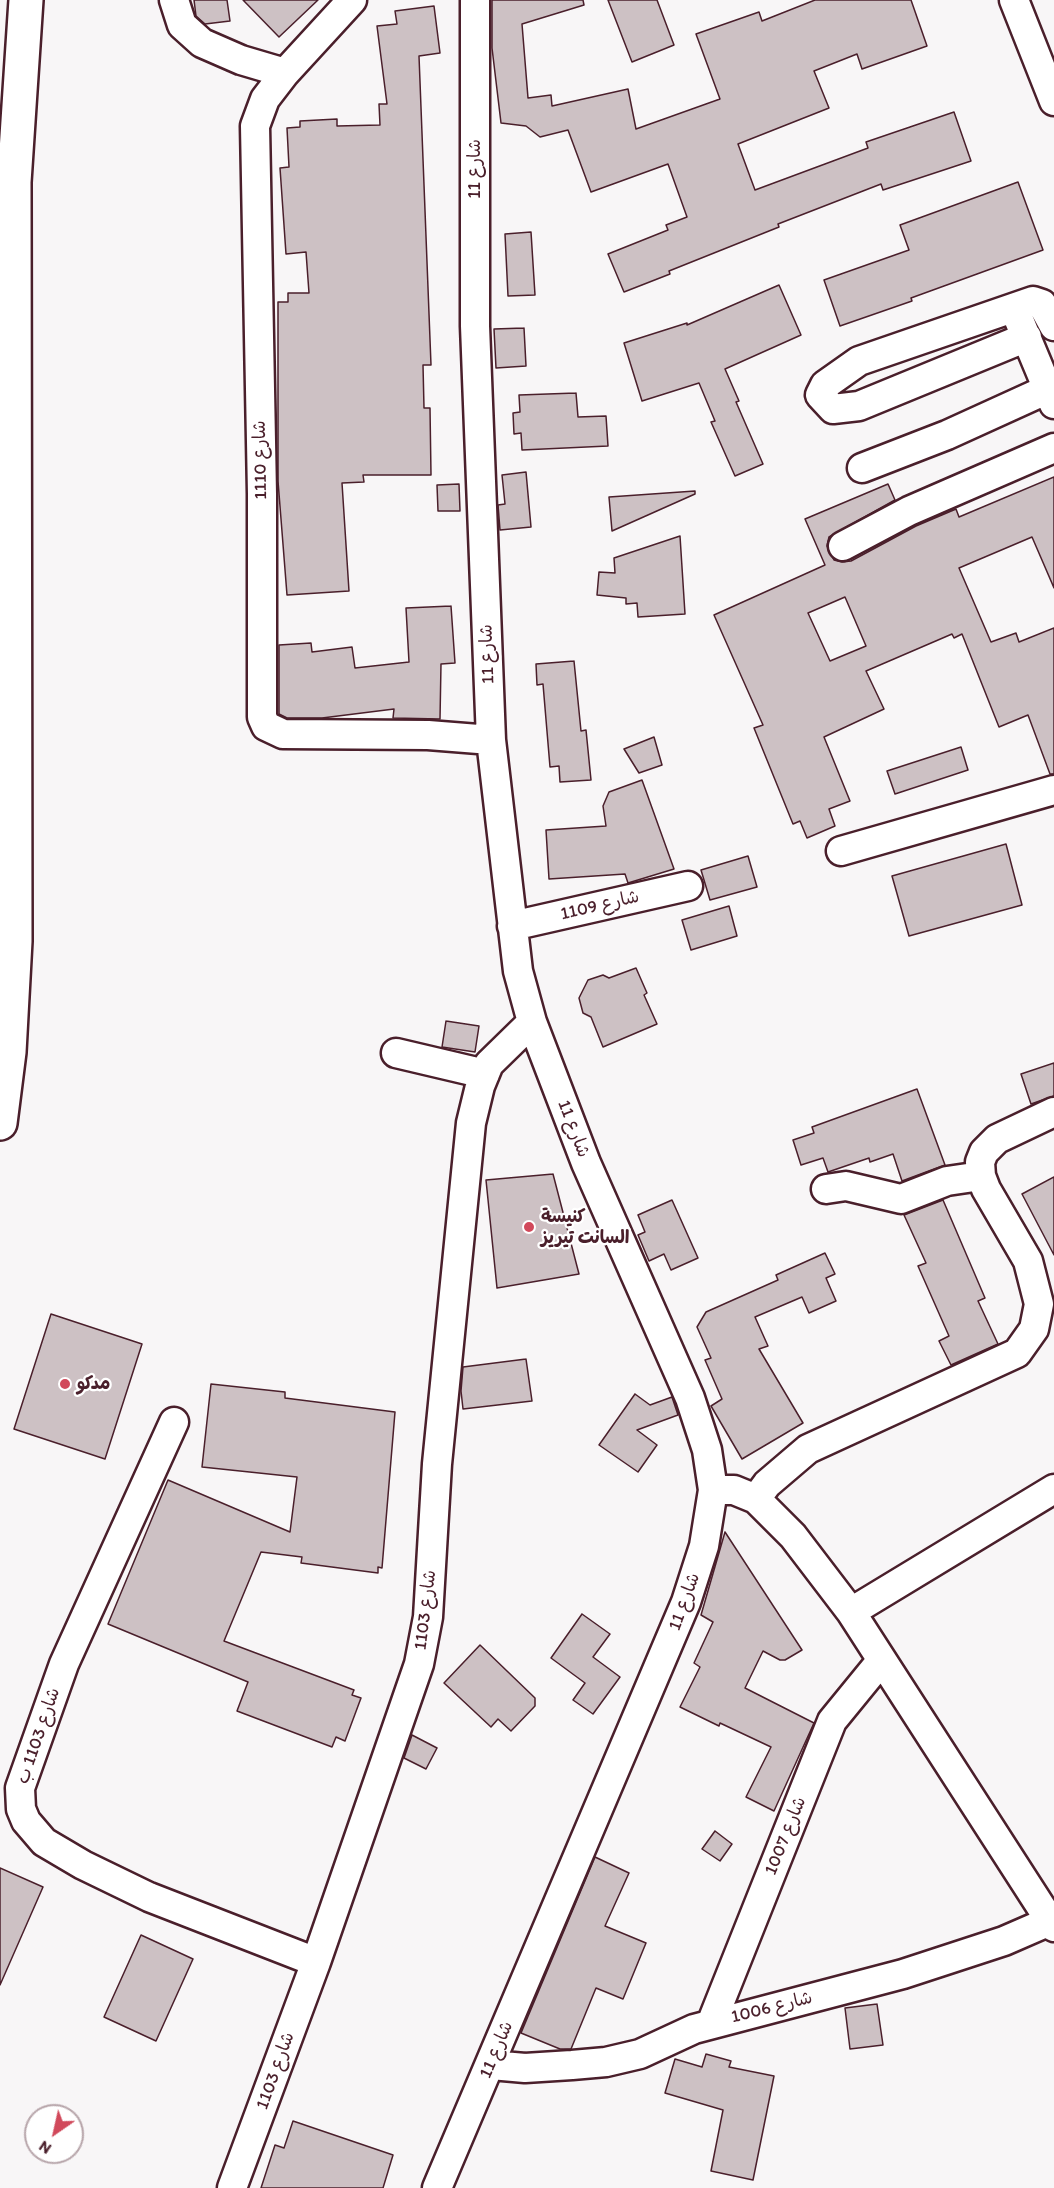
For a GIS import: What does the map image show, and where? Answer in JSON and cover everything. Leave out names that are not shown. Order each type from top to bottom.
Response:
[{"type":"highway","points":[[0,1123],[9,1052],[15,941],[14,182],[26,0]]},
{"type":"street","points":[[174,0],[182,25],[202,44],[241,60],[285,73]]},
{"type":"street","name":"شارع 1110","points":[[352,0],[285,73],[265,99],[255,126],[262,494],[262,717],[266,726],[283,734],[428,735],[491,740]]},
{"type":"street","name":"شارع 11","points":[[437,2188],[686,1602],[704,1546],[713,1490],[707,1450],[690,1398],[586,1163],[532,1022],[518,971],[491,740],[475,326],[475,0]]},
{"type":"street","points":[[1014,0],[1054,101]]},
{"type":"street","points":[[1027,337],[859,406],[833,409],[820,395],[825,385],[859,361],[1037,302],[1041,304],[1054,326]]},
{"type":"street","points":[[862,468],[1051,396],[1014,309]]},
{"type":"street","points":[[843,546],[909,511],[1054,448]]},
{"type":"street","points":[[841,851],[1054,790]]},
{"type":"street","name":"شارع 1109","points":[[512,926],[688,886]]},
{"type":"street","name":"شارع 1103","points":[[232,2188],[316,1962],[419,1664],[427,1626],[437,1464],[471,1124],[489,1064],[532,1022]]},
{"type":"street","points":[[396,1053],[485,1074]]},
{"type":"street","points":[[756,1499],[767,1484],[808,1449],[984,1371],[1017,1353],[1034,1329],[1039,1304],[1035,1282],[1028,1261],[981,1176],[980,1162],[984,1152],[997,1139],[1054,1112]]},
{"type":"street","points":[[826,1189],[846,1186],[902,1199],[947,1181],[981,1176]]},
{"type":"street","name":"شارع 1103 ب","points":[[174,1422],[63,1664],[20,1788],[21,1809],[26,1821],[44,1842],[83,1865],[149,1897],[316,1962]]},
{"type":"street","points":[[851,1612],[1054,1489]]},
{"type":"street","points":[[713,1490],[734,1490],[756,1499],[793,1536],[851,1612],[1052,1924]]},
{"type":"street","name":"شارع 1007","points":[[711,2024],[832,1721],[881,1661]]},
{"type":"street","name":"شارع 1006","points":[[491,2065],[525,2067],[606,2062],[640,2054],[711,2024],[903,1974],[1052,1924]]},
{"type":"building","points":[[194,0],[227,0],[230,21],[205,24],[196,16]]},
{"type":"building","points":[[243,0],[318,0],[279,37]]},
{"type":"building","points":[[492,0],[583,0],[584,5],[522,24],[528,98],[551,95],[552,106],[628,89],[636,129],[720,99],[696,34],[759,12],[762,21],[815,0],[911,0],[927,46],[862,69],[857,54],[814,71],[829,108],[738,144],[755,190],[868,148],[866,142],[954,112],[971,161],[883,190],[881,184],[778,224],[779,227],[669,271],[670,274],[624,292],[608,254],[668,230],[666,225],[687,217],[668,164],[591,192],[568,130],[540,137],[526,126],[501,123],[492,48]]},
{"type":"building","points":[[608,0],[657,0],[674,45],[632,62]]},
{"type":"building","points":[[434,6],[440,53],[419,56],[431,365],[423,365],[424,408],[430,408],[431,475],[363,475],[364,482],[342,483],[349,591],[287,595],[278,481],[278,302],[288,302],[288,293],[309,293],[306,252],[286,254],[280,168],[289,167],[287,128],[300,127],[300,121],[337,119],[337,126],[380,125],[379,104],[387,104],[377,26],[397,24],[395,11]]},
{"type":"building","points":[[1018,182],[1043,250],[911,298],[912,301],[840,326],[824,280],[909,250],[900,225]]},
{"type":"building","points":[[531,232],[535,295],[508,296],[505,234]]},
{"type":"building","points":[[779,285],[801,335],[725,369],[739,401],[736,402],[763,464],[735,476],[711,422],[715,421],[699,383],[642,401],[624,343],[687,323],[687,325]]},
{"type":"building","points":[[524,328],[526,366],[496,368],[494,329]]},
{"type":"building","points":[[576,393],[578,417],[606,416],[608,446],[522,450],[521,433],[514,434],[513,413],[520,412],[519,395]]},
{"type":"building","points":[[526,472],[531,527],[500,530],[498,505],[505,504],[502,475]]},
{"type":"building","points":[[1054,477],[1054,588],[1032,537],[959,568],[991,642],[1016,633],[1019,642],[1054,628],[1054,774],[1050,774],[1028,715],[999,727],[962,634],[954,638],[952,634],[866,671],[884,709],[824,737],[850,801],[829,809],[835,826],[807,838],[800,821],[793,824],[754,728],[763,725],[714,615],[825,565],[805,519],[888,484],[895,500],[829,537],[827,546],[834,560],[851,561],[916,526],[956,509],[959,517]],"holes":[[[845,597],[866,646],[830,661],[808,613]]]},
{"type":"building","points":[[459,484],[460,511],[438,511],[437,485]]},
{"type":"building","points":[[695,491],[695,494],[612,531],[609,497]]},
{"type":"building","points":[[680,536],[685,614],[638,617],[637,603],[626,604],[626,598],[597,595],[599,572],[615,573],[614,558]]},
{"type":"building","points":[[451,606],[455,663],[441,664],[440,719],[393,718],[394,709],[322,718],[287,718],[279,714],[279,645],[311,643],[312,652],[352,647],[355,668],[409,662],[406,608]]},
{"type":"building","points":[[574,661],[581,731],[586,730],[591,780],[560,782],[559,766],[550,767],[543,684],[537,685],[536,664]]},
{"type":"building","points":[[654,737],[662,765],[639,773],[624,749]]},
{"type":"building","points":[[961,747],[968,770],[895,794],[887,771]]},
{"type":"building","points":[[642,780],[674,869],[628,883],[625,874],[549,879],[546,830],[606,826],[603,806],[609,792]]},
{"type":"building","points":[[1006,844],[1022,905],[909,936],[892,876]]},
{"type":"building","points":[[748,856],[757,887],[710,900],[701,870]]},
{"type":"building","points":[[729,906],[737,936],[691,950],[682,920]]},
{"type":"building","points":[[636,968],[647,993],[644,995],[657,1024],[603,1047],[591,1017],[583,1013],[579,998],[588,980],[603,975],[609,978]]},
{"type":"building","points":[[446,1021],[479,1026],[475,1052],[442,1047]]},
{"type":"building","points":[[1054,1063],[1054,1096],[1031,1104],[1021,1074]]},
{"type":"building","points":[[917,1089],[945,1165],[902,1181],[893,1154],[870,1162],[869,1158],[828,1172],[823,1158],[801,1165],[793,1140],[814,1133],[812,1127]]},
{"type":"building","name":"كنيسة السانت تيريز","points":[[553,1174],[579,1274],[497,1288],[486,1180]]},
{"type":"building","points":[[1054,1177],[1054,1255],[1022,1194]]},
{"type":"building","points":[[672,1200],[698,1258],[671,1270],[664,1254],[649,1261],[638,1235],[645,1232],[638,1215]]},
{"type":"building","points":[[943,1200],[985,1298],[978,1301],[998,1344],[951,1365],[939,1341],[949,1336],[918,1266],[926,1263],[904,1215]]},
{"type":"building","points":[[825,1253],[835,1274],[826,1278],[836,1301],[809,1313],[802,1297],[755,1317],[768,1346],[759,1349],[803,1423],[742,1459],[711,1406],[722,1399],[705,1360],[711,1358],[697,1327],[706,1312],[778,1280],[776,1275]]},
{"type":"building","points":[[51,1314],[142,1344],[105,1459],[14,1429]]},
{"type":"building","points":[[526,1359],[532,1401],[463,1409],[461,1391],[463,1367]]},
{"type":"building","points":[[211,1384],[285,1392],[285,1398],[395,1412],[382,1568],[378,1567],[378,1573],[301,1563],[302,1557],[261,1552],[224,1641],[354,1690],[352,1695],[361,1698],[345,1741],[336,1737],[332,1747],[237,1711],[248,1682],[108,1624],[168,1480],[290,1532],[297,1477],[202,1467]]},
{"type":"building","points":[[635,1394],[650,1405],[672,1397],[678,1415],[637,1430],[657,1445],[638,1472],[599,1445]]},
{"type":"building","points":[[725,1532],[802,1650],[785,1660],[780,1660],[763,1651],[745,1688],[814,1723],[774,1811],[746,1797],[771,1747],[680,1707],[700,1667],[694,1663],[713,1622],[701,1615]]},
{"type":"building","points":[[582,1614],[610,1634],[593,1657],[620,1677],[593,1714],[573,1700],[585,1683],[551,1658]]},
{"type":"building","points":[[480,1645],[535,1698],[535,1706],[511,1731],[498,1719],[491,1727],[444,1683]]},
{"type":"building","points":[[412,1735],[437,1748],[426,1769],[404,1758]]},
{"type":"building","points":[[715,1831],[732,1844],[720,1861],[702,1849]]},
{"type":"building","points":[[595,1857],[629,1873],[605,1926],[646,1943],[623,1999],[596,1988],[571,2049],[560,2049],[521,2033]]},
{"type":"building","points":[[0,1868],[43,1887],[0,1985]]},
{"type":"building","points":[[141,1935],[193,1959],[156,2041],[104,2017]]},
{"type":"building","points":[[877,2004],[883,2045],[850,2049],[845,2008]]},
{"type":"building","points":[[706,2054],[731,2061],[729,2067],[774,2076],[753,2180],[711,2171],[723,2110],[665,2093],[675,2059],[702,2067]]},
{"type":"building","points":[[293,2121],[393,2155],[383,2188],[261,2188],[275,2145],[284,2148]]},
{"type":"place","name":"كنيسة السانت تيريز","points":[[529,1227]]},
{"type":"place","name":"مدكو","points":[[65,1384]]}]
